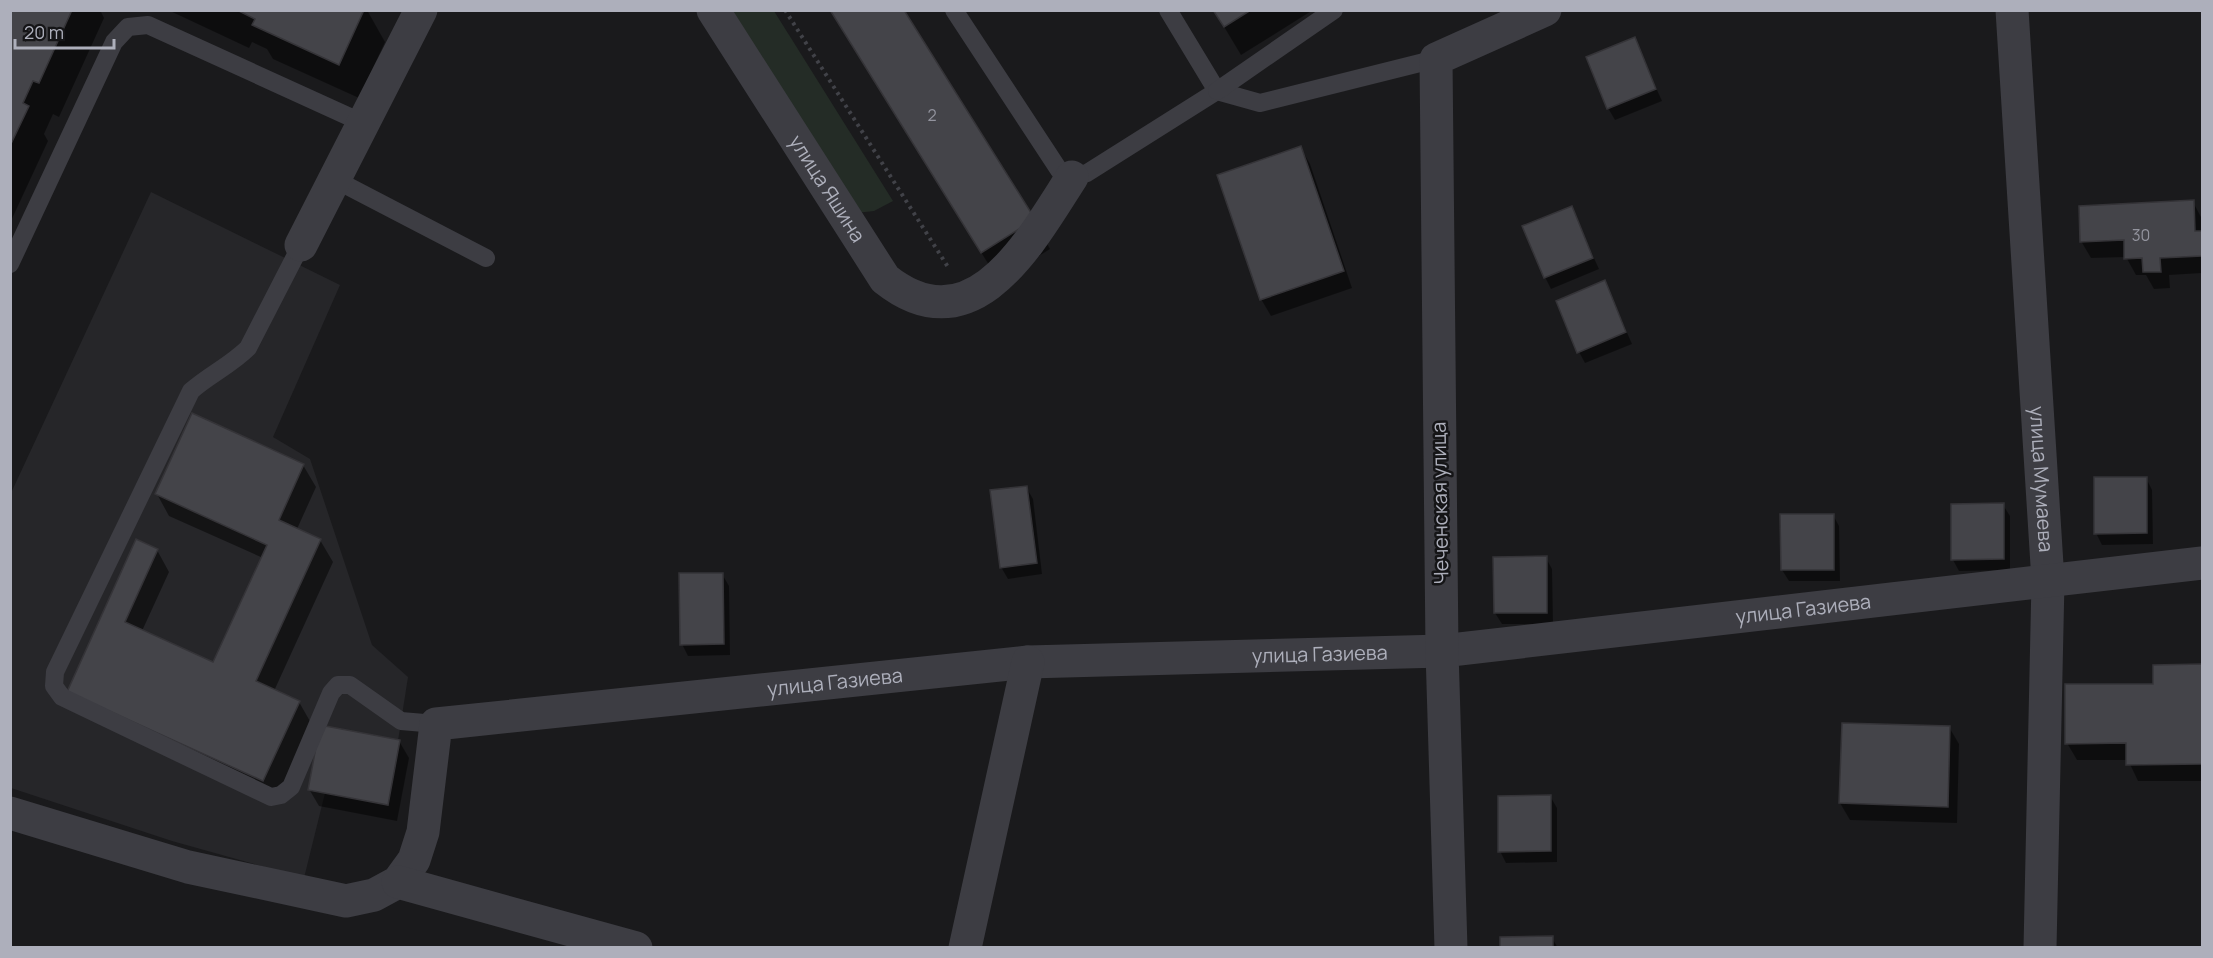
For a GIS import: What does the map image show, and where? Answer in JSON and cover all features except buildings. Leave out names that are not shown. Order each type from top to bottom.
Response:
[{"type":"street","points":[[301,245],[421,10]]},
{"type":"street","name":"улица Яшина","points":[[713,10],[885,279],[902,292],[922,300],[950,302],[967,283]]},
{"type":"street","points":[[1436,59],[1545,10]]},
{"type":"street","name":"улица Мумаева","points":[[2012,10],[2048,581],[2040,948]]},
{"type":"street","name":"Чеченская улица","points":[[1436,59],[1442,651],[1451,948]]},
{"type":"street","points":[[967,283],[1006,271],[1024,251],[1072,177]]},
{"type":"street","name":"улица Газиева","points":[[436,724],[1028,662],[1442,651],[2202,563]]},
{"type":"street","points":[[965,948],[1028,662]]},
{"type":"street","points":[[10,813],[188,867],[346,901],[374,895],[398,882],[414,860],[423,832],[436,724]]},
{"type":"street","points":[[398,882],[636,948]]},
{"type":"lane","points":[[954,10],[1059,170],[1072,177],[1087,173],[1217,91],[1334,10]]},
{"type":"lane","points":[[1168,10],[1217,91],[1260,103],[1436,59]]},
{"type":"lane","points":[[10,264],[114,42],[128,27],[148,25],[363,123]]},
{"type":"lane","points":[[336,180],[486,258]]},
{"type":"lane","points":[[301,245],[248,348],[235,361],[208,376],[191,391],[55,672],[54,686],[62,697],[271,797],[281,795],[291,787],[331,693],[338,685],[350,685],[401,721],[436,724]]},
{"type":"path","points":[[785,10],[967,283]]},
{"type":"shaded area","points":[[726,11],[774,11],[893,201],[874,211],[856,213]]},
{"type":"shaded area","points":[[151,192],[340,285],[273,437],[310,459],[372,645],[408,677],[388,805],[325,793],[304,878],[172,841],[11,788],[11,493]]}]
